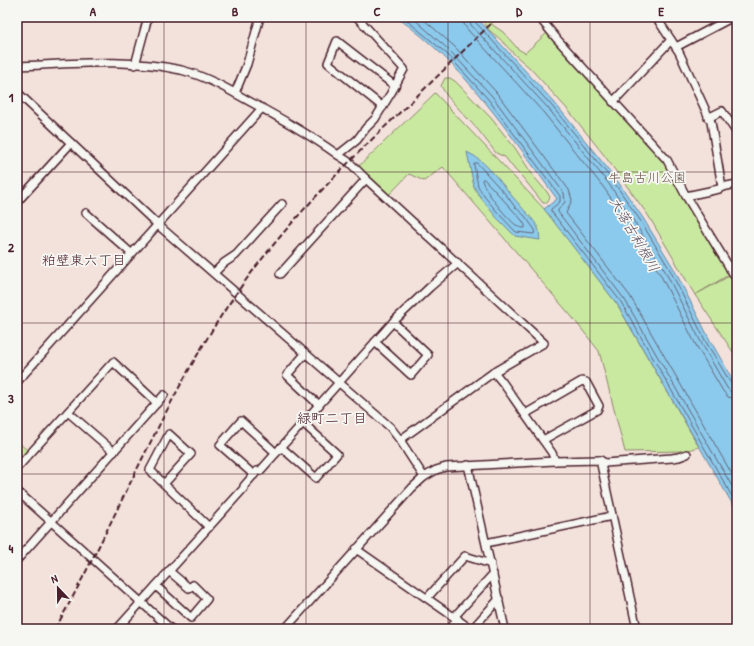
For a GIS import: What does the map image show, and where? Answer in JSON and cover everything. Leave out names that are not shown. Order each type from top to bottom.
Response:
[{"type":"street","points":[[135,65],[148,17]]},
{"type":"street","points":[[235,93],[247,64],[260,17]]},
{"type":"street","points":[[338,155],[357,140],[375,119],[404,69],[357,17]]},
{"type":"street","points":[[539,17],[557,39],[667,160],[686,196],[737,280]]},
{"type":"street","points":[[656,17],[676,47],[710,122],[722,187]]},
{"type":"street","points":[[676,47],[733,17]]},
{"type":"street","points":[[614,102],[671,40]]},
{"type":"street","points":[[383,107],[328,63],[337,41],[395,86]]},
{"type":"street","points":[[17,66],[108,63],[181,70],[204,77],[235,93],[316,139],[349,162],[544,343],[494,372],[400,440]]},
{"type":"street","points":[[17,92],[158,225],[390,427],[424,477]]},
{"type":"street","points":[[17,382],[262,108]]},
{"type":"street","points":[[708,118],[722,111],[737,132]]},
{"type":"street","points":[[17,202],[71,143]]},
{"type":"street","points":[[280,274],[366,179]]},
{"type":"street","points":[[686,196],[719,190],[722,187],[737,184]]},
{"type":"street","points":[[214,273],[224,263],[236,255],[282,204]]},
{"type":"street","points":[[86,213],[132,254]]},
{"type":"street","points":[[117,629],[393,322],[458,263]]},
{"type":"street","points":[[730,269],[737,264]]},
{"type":"street","points":[[375,342],[411,375],[428,356],[393,322]]},
{"type":"street","points":[[305,354],[287,375],[319,405]]},
{"type":"street","points":[[17,468],[113,362],[157,403]]},
{"type":"street","points":[[494,372],[552,453],[555,461]]},
{"type":"street","points":[[525,414],[582,381],[586,382],[599,406],[597,410],[543,440]]},
{"type":"street","points":[[17,560],[164,395]]},
{"type":"street","points":[[68,412],[114,452]]},
{"type":"street","points":[[254,475],[220,445],[241,421],[316,478],[337,454],[303,423]]},
{"type":"street","points":[[164,484],[191,454],[169,434],[150,470],[164,484],[209,527]]},
{"type":"street","points":[[285,629],[412,488],[424,477],[436,470],[446,467],[468,465],[555,461],[600,460],[605,463],[672,458],[687,454]]},
{"type":"street","points":[[600,460],[637,629]]},
{"type":"street","points":[[468,465],[505,629]]},
{"type":"street","points":[[17,491],[171,629]]},
{"type":"street","points":[[486,543],[612,516]]},
{"type":"street","points":[[356,549],[471,629],[499,599]]},
{"type":"street","points":[[427,598],[465,556],[491,564]]},
{"type":"street","points":[[156,586],[191,618],[207,599],[193,585],[189,588],[169,571]]},
{"type":"street","points":[[449,629],[456,618],[493,574]]},
{"type":"green space","name":"牛島古川公園","points":[[480,17],[486,17],[494,26],[503,32],[518,49],[525,53],[548,32],[555,43],[664,163],[730,274],[695,295],[648,215],[604,155],[569,111],[530,68],[490,31]]},
{"type":"green space","points":[[445,78],[450,78],[456,82],[491,118],[515,148],[534,177],[547,192],[550,197],[547,203],[543,203],[505,157],[496,153],[479,131],[447,96],[441,86]]},
{"type":"green space","points":[[435,93],[547,212],[617,304],[699,447],[685,451],[625,452],[599,351],[572,317],[443,167],[424,181],[409,174],[386,198],[356,169]]},
{"type":"green space","points":[[731,275],[737,285],[737,358],[695,295]]},
{"type":"green space","points":[[17,441],[28,451],[20,460],[17,458]]},
{"type":"water","name":"大落古利根川","points":[[396,17],[476,17],[554,102],[616,179],[643,218],[673,267],[710,340],[737,387],[737,512],[617,304],[544,209],[557,199],[503,125],[464,77],[443,55]]},
{"type":"water","points":[[467,152],[475,156],[489,168],[532,219],[539,229],[540,240],[515,236],[496,217],[474,187]]},
{"type":"railway","points":[[55,629],[94,557],[187,373],[229,304],[252,272],[302,211],[356,155],[498,17]]},
{"type":"district","name":"粕壁東六丁目","points":[[84,259]]},
{"type":"district","name":"緑町二丁目","points":[[332,417]]}]
